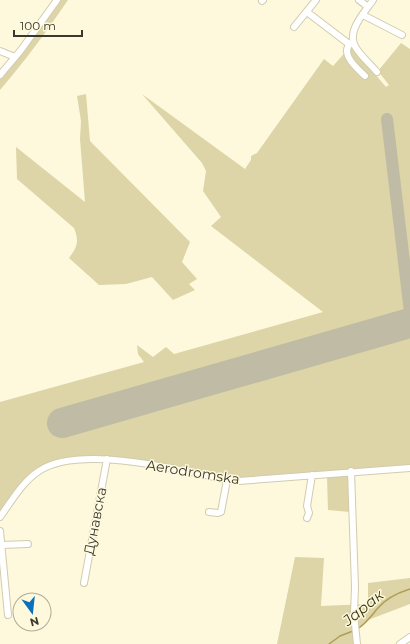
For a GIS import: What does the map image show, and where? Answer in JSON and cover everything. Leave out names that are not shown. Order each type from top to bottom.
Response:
[{"type":"street","points":[[0,75],[57,0]]},
{"type":"street","points":[[294,27],[316,0]]},
{"type":"street","points":[[359,0],[368,7]]},
{"type":"street","points":[[364,76],[348,57],[347,48],[351,43],[355,27],[373,0]]},
{"type":"street","points":[[307,12],[351,43],[377,72]]},
{"type":"street","points":[[363,14],[402,35]]},
{"type":"street","points":[[0,51],[15,56]]},
{"type":"street","name":"Aerodromska","points":[[0,518],[33,475],[52,465],[69,461],[107,459],[174,468],[227,480],[254,480],[410,468]]},
{"type":"street","name":"Дунавска","points":[[84,583],[107,459]]},
{"type":"street","points":[[351,472],[355,587],[354,614],[357,644]]},
{"type":"street","points":[[308,518],[309,513],[307,506],[312,475]]},
{"type":"street","points":[[208,512],[220,512],[227,480]]},
{"type":"street","points":[[0,530],[8,615]]},
{"type":"street","points":[[2,545],[28,544]]},
{"type":"street","points":[[400,644],[410,637]]},
{"type":"shaded area","points":[[59,0],[68,0],[36,46],[0,90],[0,79],[47,19]]},
{"type":"shaded area","points":[[401,43],[410,49],[410,466],[233,479],[116,458],[41,467],[0,514],[0,402],[144,362],[138,354],[137,345],[153,357],[166,347],[174,354],[323,312],[211,226],[221,217],[203,191],[206,171],[202,163],[142,94],[245,169],[251,160],[251,156],[257,153],[324,59],[333,66],[350,47],[352,47],[386,87],[389,85],[378,71]]},
{"type":"shaded area","points":[[86,94],[90,141],[190,242],[182,262],[197,279],[189,284],[195,290],[173,300],[152,277],[126,284],[99,285],[69,258],[77,243],[77,236],[74,228],[17,179],[16,147],[85,202],[80,139],[81,121],[77,96]]},
{"type":"shaded area","points":[[348,474],[350,512],[328,510],[327,476]]},
{"type":"shaded area","points":[[295,557],[324,558],[321,606],[368,604],[368,583],[410,578],[410,604],[368,620],[355,632],[356,644],[277,644]]},
{"type":"waterway","name":"Јарак","points":[[357,629],[366,622],[380,605],[396,594],[410,589]]},
{"type":"waterway","name":"Јарак","points":[[329,644],[340,636],[353,631]]},
{"type":"taxiway","points":[[387,119],[410,312]]},
{"type":"runway","points":[[62,423],[410,323]]}]
